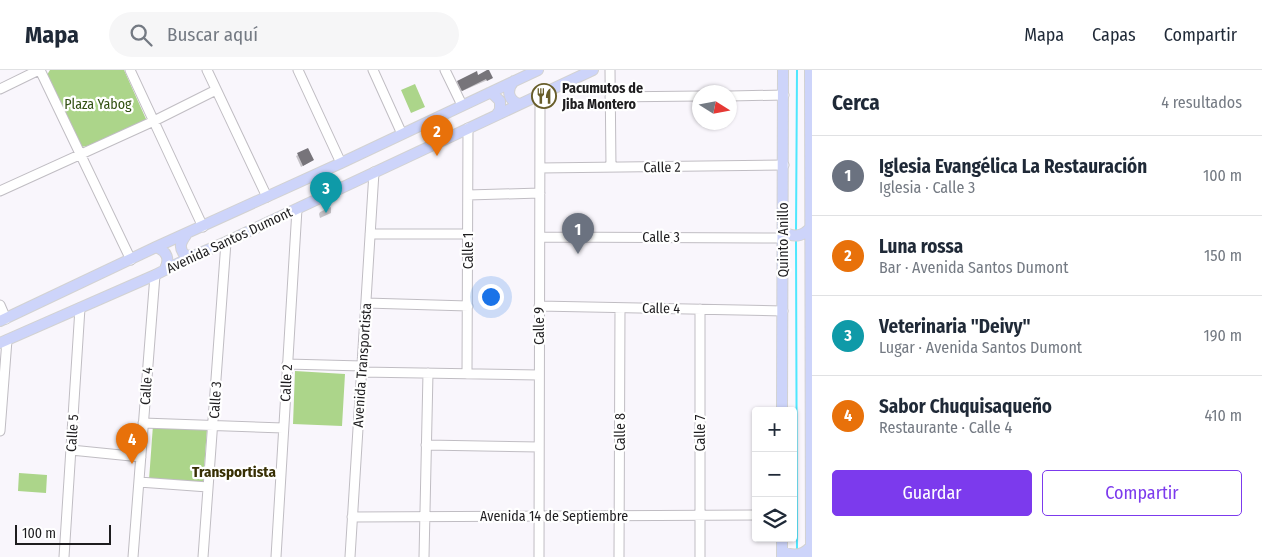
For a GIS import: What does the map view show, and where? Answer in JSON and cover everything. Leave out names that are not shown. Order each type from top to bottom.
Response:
[{"type":"main road","name":"Avenida Santos Dumont","points":[[3,320],[489,93],[514,81],[522,73],[538,70]]},
{"type":"main road","name":"Avenida Santos Dumont","points":[[3,341],[226,242],[593,70]]},
{"type":"main road","name":"Quinto Anillo","points":[[782,407],[786,238],[783,70]]},
{"type":"main road","name":"Quinto Anillo","points":[[808,552],[811,518],[810,70]]},
{"type":"main road","points":[[514,81],[508,92],[514,102],[519,104]]},
{"type":"main road","points":[[489,93],[493,94],[500,101],[500,110],[497,114]]},
{"type":"main road","points":[[186,235],[180,246],[185,255],[193,256]]},
{"type":"main road","points":[[786,238],[797,240],[809,238]]},
{"type":"main road","points":[[156,247],[166,252],[168,264],[165,269]]},
{"type":"main road","points":[[785,554],[808,552]]},
{"type":"street","points":[[0,88],[40,70],[131,260]]},
{"type":"street","points":[[130,70],[203,227]]},
{"type":"street","points":[[207,70],[266,197]]},
{"type":"street","points":[[298,70],[341,163]]},
{"type":"street","points":[[373,70],[402,134]]},
{"type":"street","points":[[445,70],[462,105]]},
{"type":"street","points":[[610,70],[611,167]]},
{"type":"street","points":[[0,191],[154,121],[216,90]]},
{"type":"street","name":"Calle 9","points":[[536,96],[540,105],[539,557]]},
{"type":"street","points":[[610,97],[692,96]]},
{"type":"street","points":[[737,96],[784,96]]},
{"type":"street","name":"Calle 1","points":[[467,374],[468,128]]},
{"type":"street","name":"Calle 2","points":[[540,168],[784,165]]},
{"type":"street","name":"Avenida Transportista","points":[[350,557],[374,172]]},
{"type":"street","points":[[468,195],[540,193]]},
{"type":"street","name":"Calle 2","points":[[276,557],[297,209]]},
{"type":"street","points":[[370,234],[468,234]]},
{"type":"street","name":"Calle 3","points":[[540,237],[786,238]]},
{"type":"street","name":"Calle 3","points":[[203,557],[226,242]]},
{"type":"street","name":"Calle 4","points":[[133,557],[155,274]]},
{"type":"street","points":[[366,303],[468,306]]},
{"type":"street","points":[[0,305],[3,320]]},
{"type":"street","name":"Calle 4","points":[[540,306],[783,311]]},
{"type":"street","name":"Calle 5","points":[[64,557],[80,308]]},
{"type":"street","name":"Calle 8","points":[[619,557],[620,308]]},
{"type":"street","name":"Calle 7","points":[[700,309],[700,557]]},
{"type":"street","points":[[0,431],[3,341]]},
{"type":"street","points":[[287,364],[428,373],[539,375]]},
{"type":"street","points":[[424,557],[428,373]]},
{"type":"street","points":[[143,423],[283,428]]},
{"type":"street","points":[[426,445],[539,446]]},
{"type":"street","points":[[71,450],[141,457]]},
{"type":"street","points":[[139,482],[208,487]]},
{"type":"street","name":"Avenida 14 de Septiembre","points":[[352,517],[752,515]]},
{"type":"green space","name":"Plaza Yabog","points":[[50,70],[124,70],[146,119],[144,122],[81,147],[47,75]]},
{"type":"green space","points":[[415,84],[425,107],[411,113],[401,90]]},
{"type":"green space","points":[[295,371],[345,374],[342,426],[293,424]]},
{"type":"green space","points":[[153,425],[207,429],[203,483],[149,480]]},
{"type":"green space","points":[[19,473],[47,475],[46,493],[18,491]]},
{"type":"building","points":[[489,70],[493,78],[487,81],[486,79],[462,91],[457,81],[477,71],[478,75]]},
{"type":"building","points":[[308,148],[314,160],[303,166],[297,153]]},
{"type":"waterway","points":[[796,233],[797,70]]},
{"type":"waterway","points":[[796,240],[797,550]]},
{"type":"place","name":"Pacumutos de Jiba Montero","points":[[544,96]]},
{"type":"place","name":"Luna rossa","points":[[437,156]]},
{"type":"place","name":"Veterinaria \"Deivy\"","points":[[326,213]]},
{"type":"place","name":"Iglesia Evangélica La Restauración","points":[[578,254]]},
{"type":"place","name":"Sabor Chuquisaqueño","points":[[132,464]]},
{"type":"district","name":"Transportista","points":[[234,472]]}]
